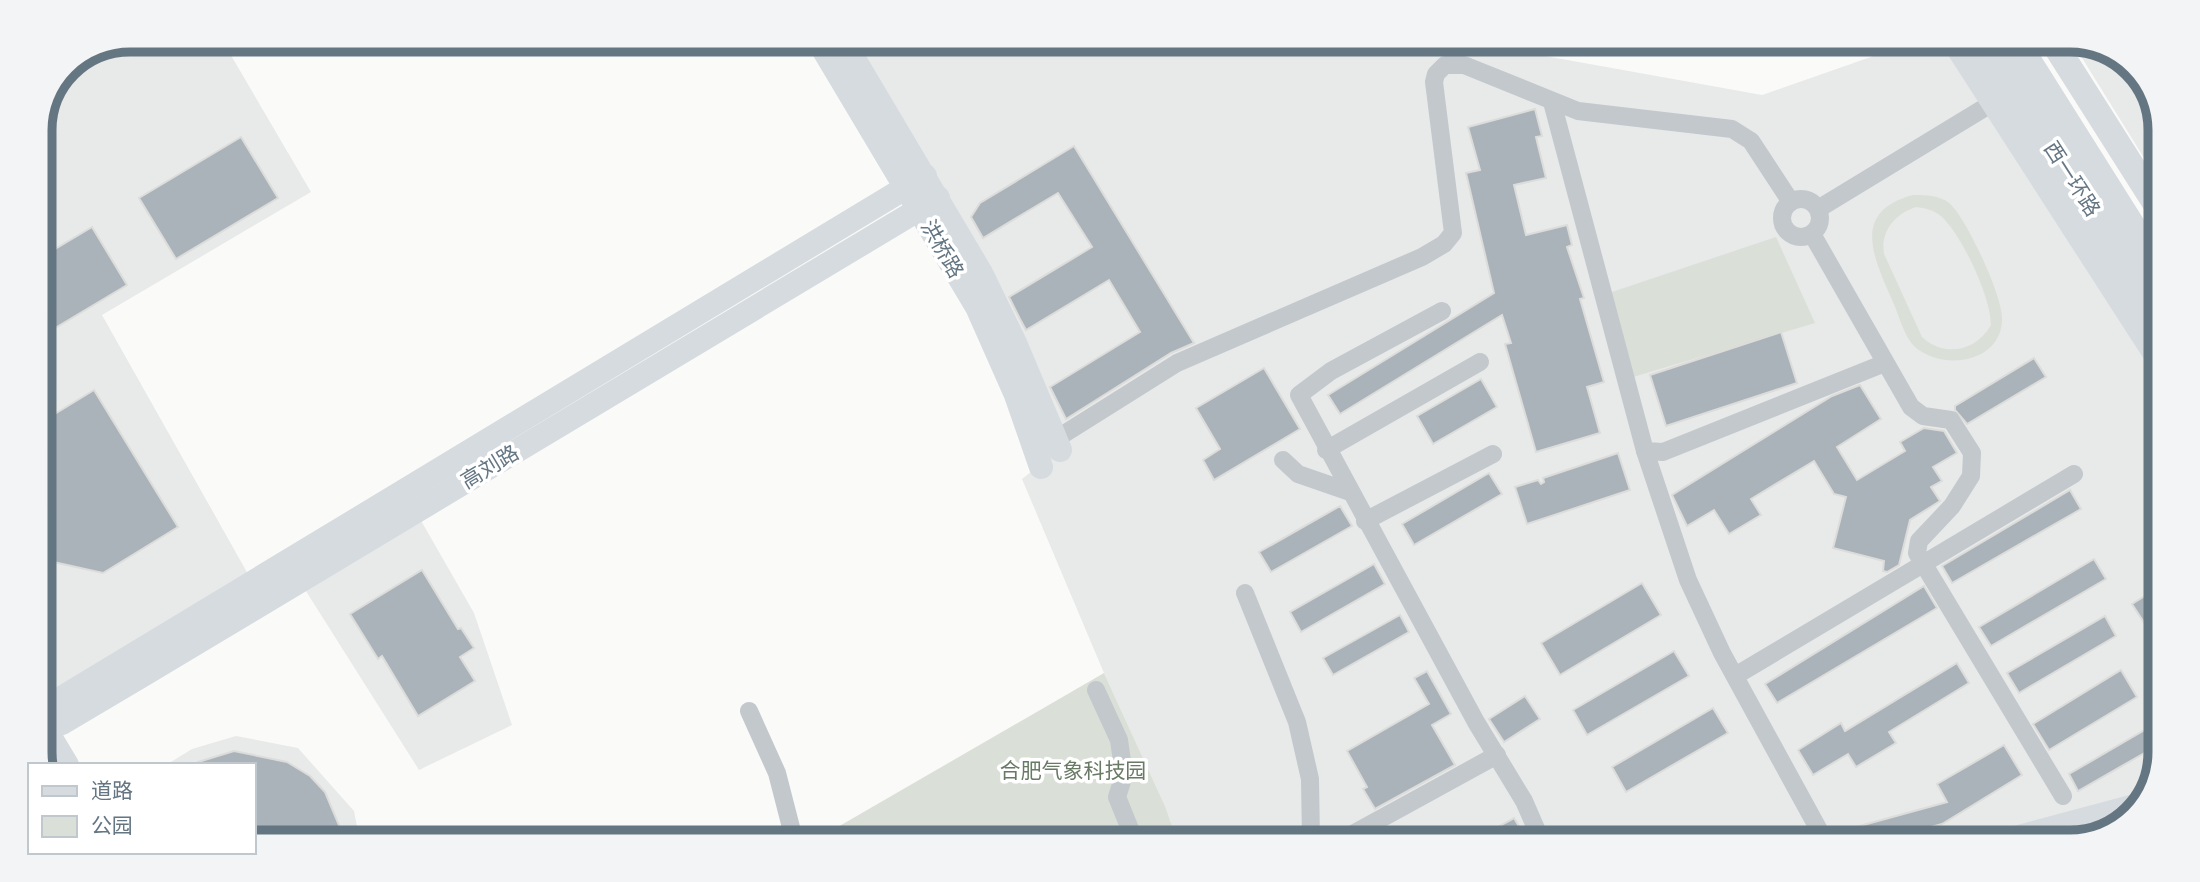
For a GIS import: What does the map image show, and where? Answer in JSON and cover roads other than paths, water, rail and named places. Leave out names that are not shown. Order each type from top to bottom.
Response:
[{"type":"highway","name":"西一环路","points":[[1991,52],[2147,296]]},
{"type":"highway","name":"西一环路","points":[[2019,52],[2147,255]]},
{"type":"main road","points":[[1962,52],[2147,340]]},
{"type":"main road","points":[[2059,52],[2147,190]]},
{"type":"street","name":"洪桥路","points":[[826,52],[915,181]]},
{"type":"street","name":"洪桥路","points":[[849,52],[928,204],[1016,395],[1048,452]]},
{"type":"street","points":[[1048,452],[1177,363],[1422,257],[1444,244],[1453,233],[1434,82],[1436,74],[1445,65],[1464,65],[1552,102],[1609,117],[1695,122],[1732,129],[1751,141],[1791,202]]},
{"type":"street","points":[[1552,102],[1644,451],[1688,580],[1735,676],[1819,830]]},
{"type":"street","points":[[1818,209],[1994,102]]},
{"type":"street","name":"高刘路","points":[[53,716],[915,181]]},
{"type":"street","points":[[1805,199],[1818,209],[1820,224],[1812,234],[1794,237],[1784,228],[1782,216],[1791,202],[1805,199]]},
{"type":"street","name":"高刘路","points":[[53,718],[143,675],[928,204]]},
{"type":"street","points":[[1812,234],[1911,407],[1923,416],[1951,421],[1972,453],[1971,476],[1952,506],[1919,541],[1917,553],[2063,796]]},
{"type":"street","points":[[1441,310],[1331,371],[1299,395],[1326,450],[1469,710],[1524,801],[1537,830]]},
{"type":"street","points":[[1326,450],[1480,362]]},
{"type":"street","points":[[1644,451],[1663,452],[1885,363]]},
{"type":"street","points":[[1365,521],[1493,454]]},
{"type":"street","points":[[1283,460],[1298,474],[1350,492]]},
{"type":"street","points":[[1735,676],[2074,474]]},
{"type":"street","points":[[1245,593],[1297,722],[1310,779],[1311,830]]},
{"type":"street","points":[[1096,690],[1119,740],[1124,775],[1117,797],[1130,830]]},
{"type":"street","points":[[749,711],[777,773],[792,830]]},
{"type":"street","points":[[53,741],[66,763]]},
{"type":"street","points":[[1360,830],[1497,755]]},
{"type":"street","points":[[2045,830],[2122,809]]},
{"type":"park label","name":"合肥气象科技园","points":[[1073,771]]}]
